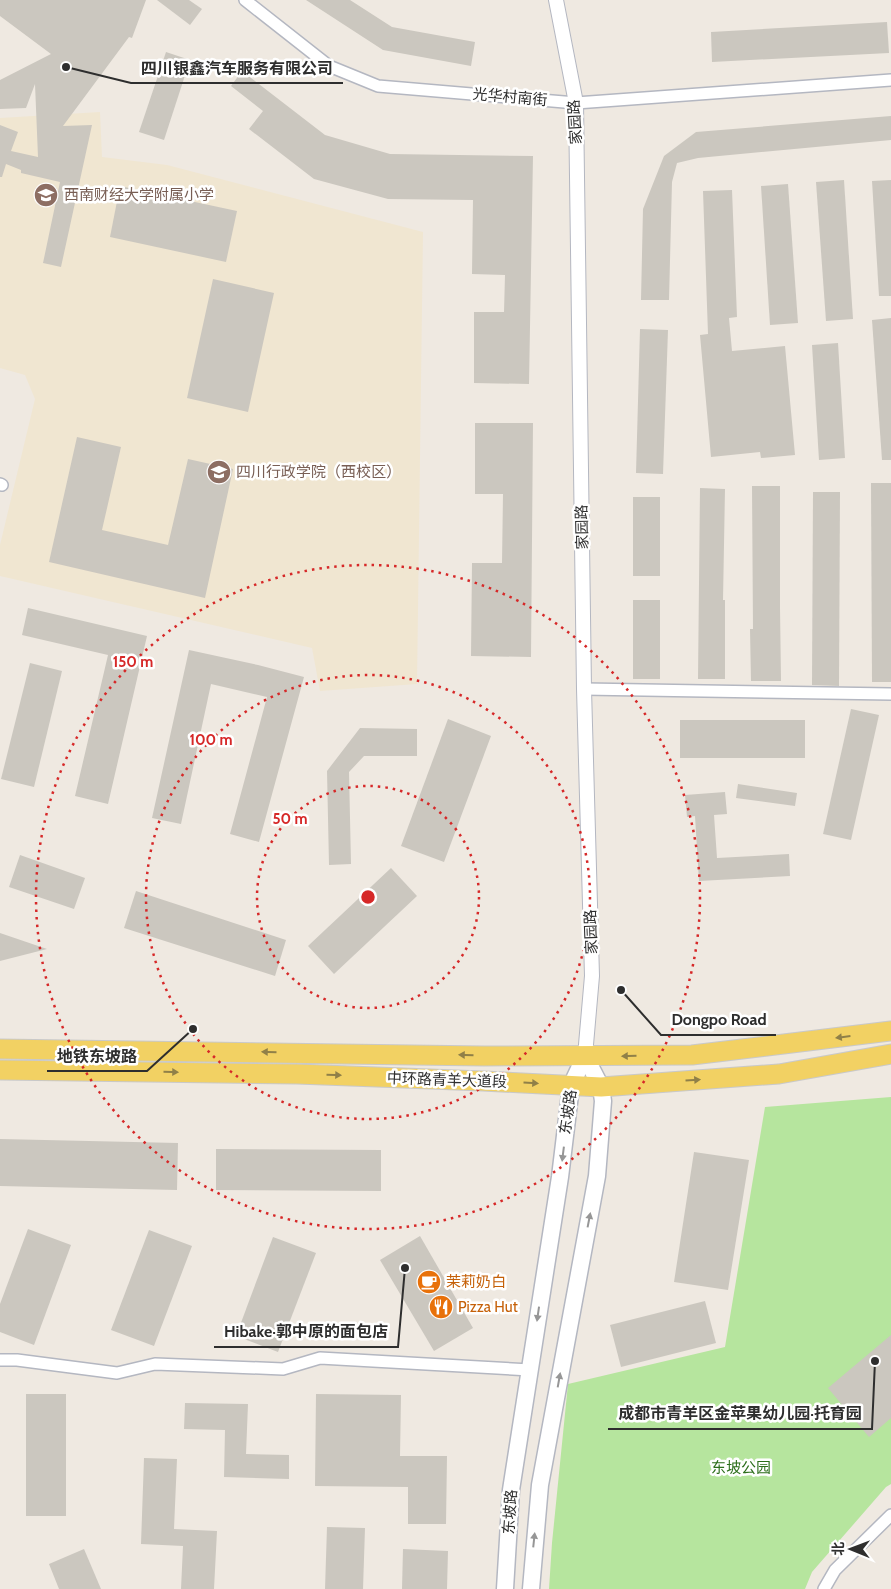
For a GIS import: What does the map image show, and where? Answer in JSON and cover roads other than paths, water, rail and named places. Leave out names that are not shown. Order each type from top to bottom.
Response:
[{"type":"main road","name":"中环路青羊大道段","points":[[0,1049],[585,1056],[692,1055],[891,1031]]},
{"type":"main road","name":"中环路青羊大道段","points":[[0,1070],[297,1074],[601,1087],[779,1074],[891,1054]]},
{"type":"main road","name":"东坡路","points":[[505,1589],[511,1490],[560,1177],[570,1086],[585,1056]]},
{"type":"main road","name":"东坡路","points":[[530,1589],[540,1485],[597,1176],[603,1101],[601,1087],[585,1056]]},
{"type":"street","name":"光华村南街","points":[[245,0],[329,66],[378,86],[576,103],[891,80]]},
{"type":"street","name":"家园路","points":[[556,0],[576,103],[584,689],[592,976],[585,1056]]},
{"type":"street","points":[[584,689],[891,694]]},
{"type":"street","points":[[0,1360],[17,1360],[117,1373],[156,1364],[283,1370],[320,1358],[530,1370]]},
{"type":"street","points":[[824,1589],[834,1570],[891,1515]]},
{"type":"place","name":"四川银鑫汽车服务有限公司","points":[[66,67]]},
{"type":"place","name":"西南财经大学附属小学","points":[[46,195]]},
{"type":"place","name":"四川行政学院（西校区）","points":[[219,472]]},
{"type":"place","name":"Dongpo Road","points":[[621,990]]},
{"type":"place","name":"地铁东坡路","points":[[193,1029]]},
{"type":"place","name":"Hibake·郭中原的面包店","points":[[405,1268]]},
{"type":"place","name":"茉莉奶白","points":[[429,1282]]},
{"type":"place","name":"Pizza Hut","points":[[441,1307]]},
{"type":"place","name":"成都市青羊区金苹果幼儿园·托育园","points":[[875,1361]]},
{"type":"park label","name":"东坡公园","points":[[741,1468]]}]
